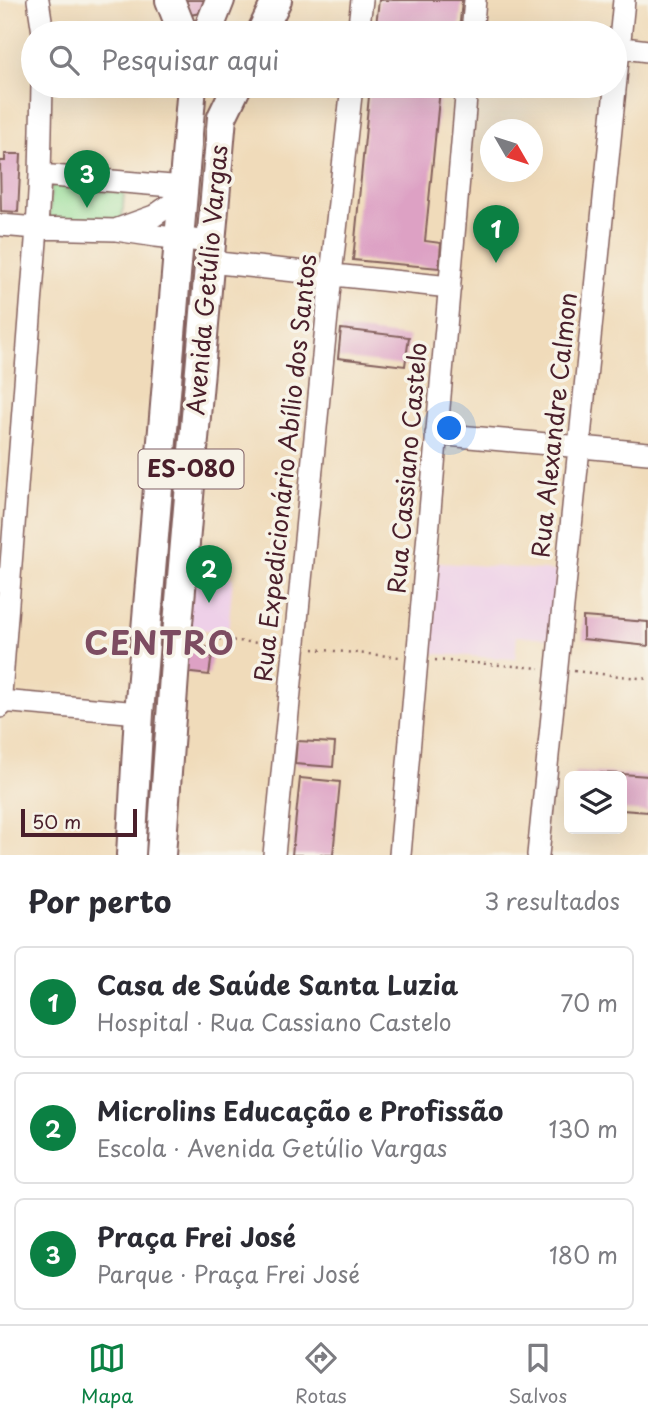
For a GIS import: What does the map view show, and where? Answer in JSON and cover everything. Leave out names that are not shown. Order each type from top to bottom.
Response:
[{"type":"main road","points":[[170,0],[178,21]]},
{"type":"main road","points":[[212,21],[220,0]]},
{"type":"main road","points":[[267,21],[277,0]]},
{"type":"main road","name":"Avenida Getúlio Vargas","points":[[131,855],[139,713],[191,98]]},
{"type":"main road","name":"Avenida Getúlio Vargas","points":[[161,855],[177,635],[222,117],[231,98]]},
{"type":"street","points":[[38,0],[41,21]]},
{"type":"street","points":[[359,21],[362,0]]},
{"type":"street","points":[[473,21],[475,0]]},
{"type":"street","name":"Rua Alexandre Calmon","points":[[621,21],[624,0]]},
{"type":"street","points":[[627,48],[648,51]]},
{"type":"street","points":[[0,707],[37,228],[42,98]]},
{"type":"street","name":"Rua Expedicionário Abílio dos Santos","points":[[274,855],[351,98]]},
{"type":"street","name":"Rua Cassiano Castelo","points":[[400,855],[466,98]]},
{"type":"street","name":"Rua Alexandre Calmon","points":[[538,855],[612,98]]},
{"type":"street","points":[[40,175],[184,191]]},
{"type":"street","points":[[116,230],[154,216],[184,191]]},
{"type":"street","points":[[0,225],[116,230],[180,239],[210,252],[331,275],[450,287]]},
{"type":"street","points":[[436,434],[648,453]]},
{"type":"street","points":[[1,701],[139,713]]},
{"type":"shaded area","points":[[429,562],[557,571],[551,638],[517,636],[515,659],[422,653]]},
{"type":"shaded area","points":[[190,574],[233,578],[228,632],[185,628]]},
{"type":"green space","points":[[51,185],[124,193],[122,222],[49,222]]},
{"type":"building","points":[[186,0],[207,0],[200,13],[190,15]]},
{"type":"building","points":[[379,0],[462,0],[460,21],[376,21]]},
{"type":"building","points":[[369,98],[439,98],[425,241],[441,243],[439,268],[353,260]]},
{"type":"building","points":[[5,154],[21,154],[18,212],[1,211],[0,161],[5,161]]},
{"type":"building","points":[[341,329],[409,337],[405,366],[338,358]]},
{"type":"building","points":[[583,617],[648,622],[648,646],[583,639]]},
{"type":"building","points":[[186,645],[213,648],[209,675],[183,672]]},
{"type":"building","points":[[297,741],[335,743],[333,767],[295,764]]},
{"type":"building","points":[[627,774],[648,776],[648,812],[627,810]]},
{"type":"building","points":[[300,778],[340,782],[333,855],[292,855]]},
{"type":"place","name":"Praça Frei José","points":[[87,208]]},
{"type":"place","name":"Casa de Saúde Santa Luzia","points":[[496,263]]},
{"type":"place","name":"Microlins Educação e Profissão","points":[[209,603]]},
{"type":"district","name":"CENTRO","points":[[160,644]]}]
